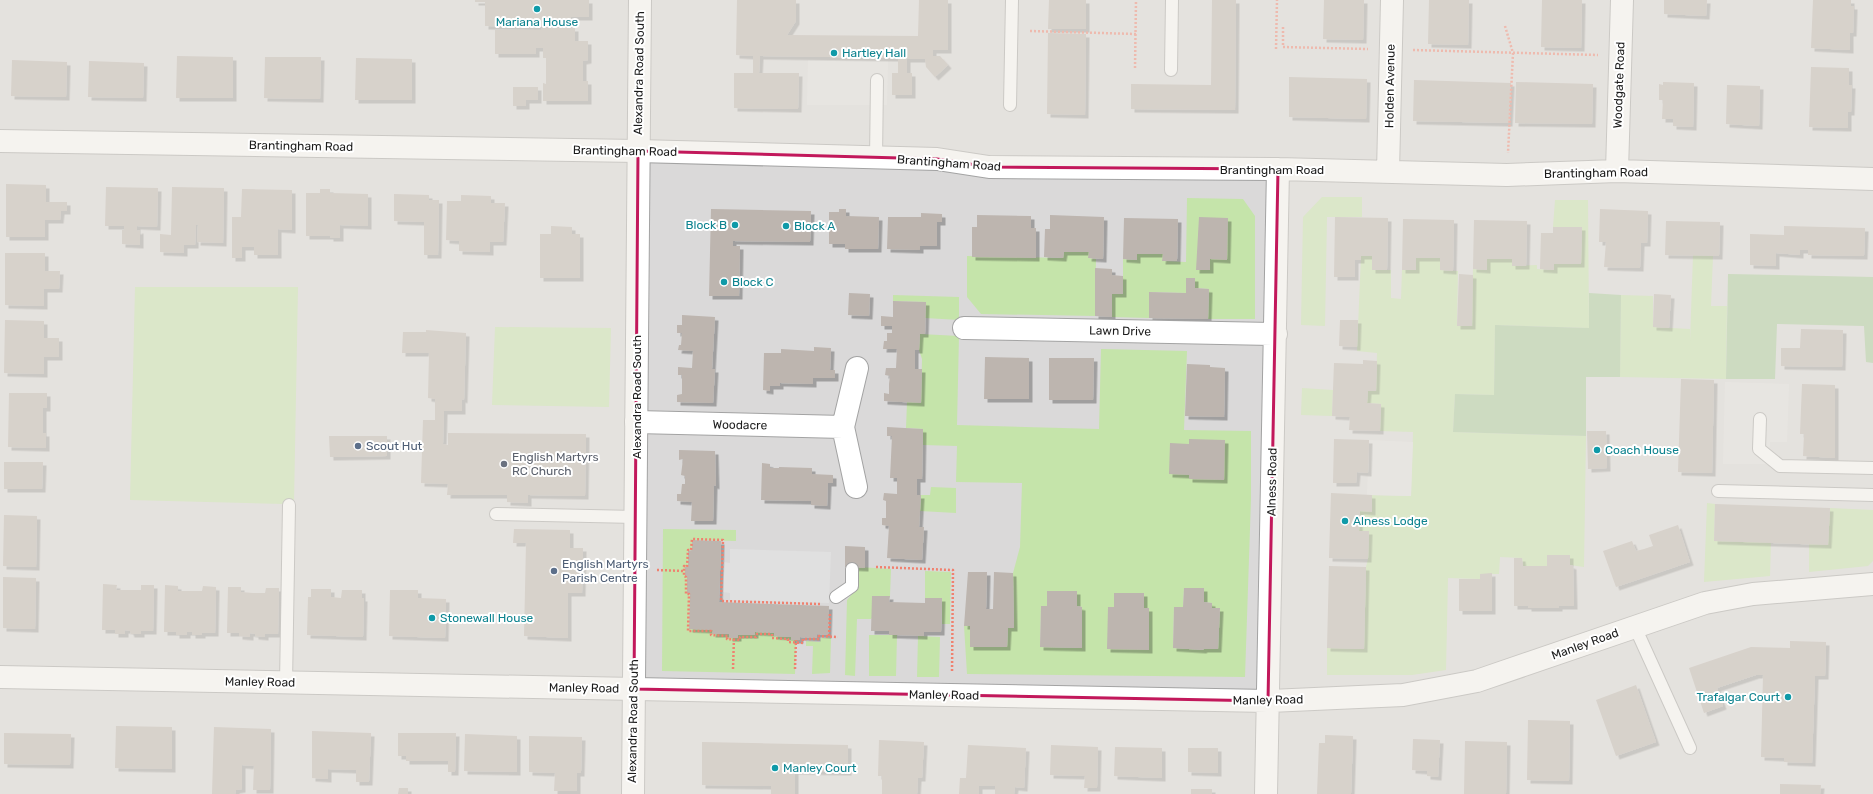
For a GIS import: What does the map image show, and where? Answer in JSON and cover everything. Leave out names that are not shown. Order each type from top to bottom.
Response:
[{"type":"street","name":"Alexandra Road South","points":[[632,794],[636,517],[640,0]]},
{"type":"street","name":"Holden Avenue","points":[[1388,172],[1392,0]]},
{"type":"street","name":"Woodgate Road","points":[[1617,171],[1622,0]]},
{"type":"street","name":"Brantingham Road","points":[[0,141],[638,151],[937,159],[989,167],[1278,169],[1507,175],[1617,171],[1873,179]]},
{"type":"street","name":"Alness Road","points":[[1266,794],[1278,169]]},
{"type":"street","name":"Lawn Drive","points":[[964,328],[1276,334]]},
{"type":"street","points":[[856,487],[843,427],[857,368]]},
{"type":"street","name":"Woodacre","points":[[636,422],[843,427]]},
{"type":"street","name":"Manley Road","points":[[0,677],[1268,701],[1403,695],[1477,681],[1705,603],[1753,594],[1873,584]]},
{"type":"lane","points":[[1010,105],[1012,0]]},
{"type":"lane","points":[[1171,70],[1172,0]]},
{"type":"lane","points":[[876,158],[877,80]]},
{"type":"lane","points":[[1760,419],[1759,448],[1780,466],[1873,468]]},
{"type":"lane","points":[[1718,491],[1873,496]]},
{"type":"lane","points":[[286,683],[289,505]]},
{"type":"lane","points":[[496,514],[636,517]]},
{"type":"lane","points":[[836,597],[852,586],[852,569]]},
{"type":"lane","points":[[1635,627],[1690,748]]},
{"type":"path","points":[[1135,68],[1136,0]]},
{"type":"path","points":[[1276,0],[1276,49]]},
{"type":"path","points":[[1505,26],[1513,53],[1507,175]]},
{"type":"path","points":[[1283,27],[1283,47],[1620,55]]},
{"type":"path","points":[[1011,30],[1136,34]]},
{"type":"path","points":[[823,604],[721,600],[723,540],[692,539],[691,550],[688,550],[687,567],[684,566],[684,576],[686,577],[686,594],[689,594],[688,631],[711,631],[711,635],[728,636],[727,640],[740,640],[740,637],[756,637],[756,634],[772,634],[772,638],[788,639],[788,642],[796,641],[803,643],[803,639],[819,640],[819,636],[838,637]]},
{"type":"path","points":[[876,567],[953,570],[951,695]]},
{"type":"path","points":[[829,636],[830,613]]},
{"type":"path","points":[[732,691],[734,639]]},
{"type":"path","points":[[794,692],[796,641]]},
{"type":"highlighted area","points":[[638,151],[937,159],[989,167],[1278,169],[1268,701],[634,689]]},
{"type":"shaded area","points":[[0,0],[1873,0],[1873,794],[0,794]]},
{"type":"shaded area","points":[[808,60],[888,61],[887,105],[807,105]]},
{"type":"shaded area","points":[[1725,382],[1789,384],[1787,442],[1770,442],[1769,464],[1723,464]]},
{"type":"shaded area","points":[[1369,440],[1413,442],[1411,496],[1367,495]]},
{"type":"shaded area","points":[[730,549],[831,552],[829,603],[730,600],[730,593],[723,592],[724,562],[730,563]]},
{"type":"green space","points":[[1322,197],[1362,197],[1362,217],[1327,217],[1325,326],[1301,325],[1303,217]]},
{"type":"green space","points":[[1187,198],[1243,199],[1255,216],[1255,319],[1208,319],[1209,289],[1195,288],[1195,278],[1186,278],[1186,293],[1149,292],[1149,318],[1112,317],[1112,294],[1123,294],[1123,259],[1137,260],[1137,254],[1163,254],[1163,261],[1186,262]]},
{"type":"green space","points":[[1555,200],[1588,200],[1589,328],[1495,325],[1494,395],[1455,394],[1453,432],[1586,436],[1584,567],[1570,565],[1569,555],[1547,555],[1547,566],[1523,566],[1522,558],[1500,557],[1499,574],[1480,574],[1480,579],[1448,578],[1446,670],[1412,675],[1327,675],[1327,648],[1364,649],[1366,567],[1368,559],[1369,532],[1359,531],[1360,511],[1372,511],[1372,495],[1411,496],[1413,432],[1380,431],[1381,404],[1367,403],[1368,391],[1376,391],[1377,353],[1357,351],[1361,256],[1372,256],[1372,270],[1391,270],[1391,298],[1401,299],[1402,270],[1416,258],[1440,258],[1440,270],[1458,271],[1457,326],[1471,326],[1473,269],[1487,270],[1487,259],[1512,259],[1512,266],[1537,265],[1537,269],[1554,270],[1554,264],[1581,264],[1582,227],[1553,227]]},
{"type":"green space","points":[[1064,252],[1089,252],[1089,258],[1096,259],[1095,316],[981,314],[967,297],[967,256],[1063,258]]},
{"type":"green space","points":[[1693,255],[1713,256],[1711,306],[1727,306],[1726,379],[1620,377],[1621,295],[1653,296],[1653,327],[1690,329],[1690,342]]},
{"type":"green space","points":[[1728,274],[1873,277],[1873,363],[1866,362],[1864,326],[1777,324],[1775,379],[1726,379]]},
{"type":"green space","points":[[135,287],[298,287],[291,665],[285,504],[130,500]]},
{"type":"green space","points":[[1589,293],[1621,295],[1620,377],[1586,377],[1586,436],[1453,432],[1455,394],[1494,395],[1495,325],[1589,328]]},
{"type":"green space","points":[[893,295],[959,297],[959,320],[925,318],[926,302],[893,301]]},
{"type":"green space","points":[[495,327],[611,328],[609,407],[492,405]]},
{"type":"green space","points":[[920,334],[959,336],[957,425],[1099,429],[1101,349],[1187,351],[1184,430],[1251,431],[1251,499],[1245,677],[967,674],[964,626],[970,626],[970,647],[1007,647],[1008,628],[1014,627],[1013,573],[1020,547],[1022,483],[956,482],[957,446],[923,445],[923,429],[906,428],[907,402],[921,402],[922,359],[919,350]],"holes":[[[1184,588],[1204,588],[1204,602],[1212,603],[1212,608],[1220,608],[1218,649],[1203,650],[1173,648],[1174,607],[1183,607]],[[1047,591],[1077,592],[1077,606],[1082,607],[1081,648],[1040,647],[1041,606],[1047,606]],[[1114,593],[1144,593],[1144,608],[1149,608],[1149,649],[1114,607]]]},
{"type":"green space","points":[[1302,388],[1333,390],[1332,416],[1301,415]]},
{"type":"green space","points":[[931,487],[956,488],[956,513],[920,511],[921,495],[930,495]]},
{"type":"green space","points":[[1707,503],[1715,504],[1714,541],[1771,542],[1770,576],[1704,582]]},
{"type":"green space","points":[[1830,508],[1873,510],[1873,561],[1868,566],[1809,572],[1809,544],[1828,544]]},
{"type":"green space","points":[[663,529],[736,530],[736,541],[692,540],[692,550],[688,551],[688,567],[685,567],[685,576],[687,576],[687,592],[690,593],[689,629],[713,630],[713,634],[755,635],[755,632],[774,633],[774,636],[791,637],[796,640],[795,674],[662,671]]},
{"type":"green space","points":[[858,567],[891,569],[890,596],[871,619],[857,619],[855,676],[845,675],[847,600],[857,588]]},
{"type":"green space","points":[[925,571],[951,572],[950,624],[942,624],[942,598],[925,598]]},
{"type":"green space","points":[[869,635],[897,635],[896,676],[869,676]]},
{"type":"green space","points":[[918,636],[940,637],[939,677],[917,677]]},
{"type":"green space","points":[[821,638],[831,638],[830,673],[812,674],[813,646],[806,646],[806,641],[820,642]]},
{"type":"building","name":"Mariana House","points":[[475,0],[589,0],[589,17],[571,17],[571,27],[485,26],[485,2],[475,2]]},
{"type":"building","name":"Hartley Hall","points":[[737,0],[796,0],[796,21],[787,35],[918,36],[919,0],[948,0],[948,50],[933,50],[933,56],[940,56],[948,65],[935,77],[926,67],[925,59],[907,59],[907,73],[912,73],[912,95],[892,95],[892,73],[898,73],[898,58],[760,56],[759,73],[799,73],[798,109],[734,108],[734,73],[753,73],[753,56],[736,55]]},
{"type":"building","points":[[1049,0],[1086,0],[1086,29],[1048,29]]},
{"type":"building","points":[[1212,0],[1236,0],[1235,110],[1131,109],[1131,84],[1211,85]]},
{"type":"building","points":[[1324,0],[1364,0],[1363,40],[1323,39]]},
{"type":"building","points":[[1429,0],[1469,0],[1468,45],[1428,44]]},
{"type":"building","points":[[1542,0],[1582,0],[1581,48],[1541,47]]},
{"type":"building","points":[[1664,0],[1707,0],[1706,16],[1664,14]]},
{"type":"building","points":[[1813,0],[1851,0],[1851,6],[1854,6],[1853,33],[1850,33],[1850,50],[1811,48]]},
{"type":"building","points":[[541,28],[575,28],[575,41],[588,41],[588,60],[583,61],[583,81],[588,81],[588,101],[543,101],[543,83],[546,84],[546,58],[543,58],[543,48],[536,48],[536,54],[495,54],[495,30],[541,30]]},
{"type":"building","points":[[1048,33],[1086,34],[1085,115],[1047,114]]},
{"type":"building","points":[[177,56],[233,57],[233,98],[176,98]]},
{"type":"building","points":[[265,57],[321,57],[320,99],[264,98]]},
{"type":"building","points":[[356,58],[412,59],[412,100],[355,100]]},
{"type":"building","points":[[12,60],[67,62],[66,97],[11,96]]},
{"type":"building","points":[[89,61],[144,63],[143,98],[88,97]]},
{"type":"building","points":[[1811,67],[1849,68],[1849,85],[1852,85],[1851,112],[1848,112],[1848,128],[1809,127]]},
{"type":"building","points":[[1289,77],[1367,79],[1366,119],[1289,117]]},
{"type":"building","points":[[1414,80],[1511,83],[1509,123],[1413,121]]},
{"type":"building","points":[[1516,82],[1593,84],[1592,124],[1515,123]]},
{"type":"building","points":[[1663,82],[1694,83],[1693,127],[1673,126],[1673,119],[1662,119],[1663,100],[1659,100],[1659,84],[1663,85]]},
{"type":"building","points":[[1727,85],[1760,86],[1759,126],[1726,124]]},
{"type":"building","points":[[513,87],[538,87],[538,100],[526,100],[526,106],[513,106]]},
{"type":"building","points":[[6,184],[46,185],[46,202],[67,202],[67,211],[61,211],[60,220],[45,220],[45,237],[6,237]]},
{"type":"building","points":[[106,187],[158,188],[157,227],[137,226],[137,231],[140,230],[140,245],[122,244],[122,230],[124,230],[124,226],[105,226]]},
{"type":"building","points":[[172,187],[224,188],[223,243],[197,242],[198,225],[196,225],[195,245],[184,245],[184,253],[160,252],[160,234],[171,235]]},
{"type":"building","points":[[242,189],[292,190],[292,230],[278,229],[278,255],[254,255],[254,247],[242,247],[242,258],[232,258],[232,217],[241,217]]},
{"type":"building","points":[[320,189],[330,189],[330,193],[368,194],[368,226],[340,225],[340,238],[330,238],[330,236],[306,236],[306,193],[320,193]]},
{"type":"building","points":[[394,194],[429,195],[429,200],[439,200],[438,255],[424,255],[424,222],[394,221]]},
{"type":"building","points":[[461,195],[491,196],[491,203],[505,203],[503,242],[490,242],[490,252],[459,251],[459,241],[446,240],[447,201],[461,201]]},
{"type":"building","points":[[711,209],[811,211],[810,242],[733,241],[733,246],[740,246],[739,296],[709,296]]},
{"type":"building","points":[[839,209],[846,209],[846,216],[879,217],[878,249],[845,249],[845,244],[829,244],[829,212],[839,212]]},
{"type":"building","points":[[1600,209],[1648,211],[1647,243],[1641,243],[1640,268],[1604,267],[1606,242],[1599,242]]},
{"type":"building","points":[[921,213],[942,214],[942,222],[937,222],[937,246],[920,246],[920,250],[887,249],[888,217],[921,217]]},
{"type":"building","points":[[977,215],[1031,216],[1031,228],[1036,228],[1036,258],[972,257],[972,227],[977,227]]},
{"type":"building","points":[[1050,215],[1104,217],[1103,259],[1088,258],[1089,252],[1064,252],[1063,258],[1044,257],[1045,229],[1050,229]]},
{"type":"building","points":[[1199,217],[1228,218],[1227,260],[1210,259],[1210,270],[1196,270]]},
{"type":"building","points":[[1335,217],[1388,218],[1387,270],[1372,270],[1372,256],[1361,256],[1361,260],[1355,260],[1355,277],[1334,277]]},
{"type":"building","points":[[1124,218],[1178,219],[1177,261],[1162,261],[1163,254],[1137,254],[1137,260],[1123,259]]},
{"type":"building","points":[[1403,219],[1454,220],[1453,271],[1440,270],[1440,258],[1416,258],[1416,270],[1402,270]]},
{"type":"building","points":[[1474,220],[1527,221],[1526,266],[1512,266],[1512,259],[1487,259],[1487,270],[1473,269]]},
{"type":"building","points":[[1666,221],[1720,222],[1719,256],[1665,255]]},
{"type":"building","points":[[551,226],[572,227],[572,234],[580,234],[580,278],[540,278],[540,234],[551,234]]},
{"type":"building","points":[[1784,226],[1865,228],[1864,256],[1808,255],[1808,250],[1800,250],[1800,255],[1776,253],[1776,266],[1750,265],[1750,234],[1784,235]]},
{"type":"building","points":[[1553,227],[1582,227],[1581,264],[1554,264],[1554,270],[1540,269],[1541,233],[1553,233]]},
{"type":"building","points":[[5,253],[45,253],[45,271],[60,271],[59,289],[44,289],[44,306],[5,305]]},
{"type":"building","points":[[1095,268],[1112,269],[1112,275],[1123,276],[1123,294],[1112,294],[1112,317],[1095,316]]},
{"type":"building","points":[[1459,274],[1473,275],[1472,326],[1457,326]]},
{"type":"building","points":[[1186,278],[1195,278],[1195,288],[1209,289],[1208,319],[1149,318],[1149,292],[1186,293]]},
{"type":"building","points":[[849,293],[870,294],[869,316],[848,315]]},
{"type":"building","points":[[1654,294],[1671,295],[1669,328],[1653,327]]},
{"type":"building","points":[[893,301],[926,302],[925,334],[920,334],[919,350],[915,350],[915,369],[922,369],[921,403],[884,401],[884,393],[889,394],[890,376],[885,375],[886,368],[896,368],[897,349],[883,349],[884,341],[887,341],[887,333],[892,333],[892,326],[881,326],[881,316],[893,317]]},
{"type":"building","points":[[682,315],[715,317],[712,369],[715,369],[713,403],[677,402],[677,395],[682,394],[682,375],[678,375],[678,367],[692,368],[693,351],[678,350],[679,345],[681,345],[682,333],[677,333],[677,325],[682,325]]},
{"type":"building","points":[[5,320],[44,321],[44,338],[59,338],[59,357],[44,357],[44,374],[4,373]]},
{"type":"building","points":[[1340,320],[1358,320],[1357,347],[1339,346]]},
{"type":"building","points":[[1801,329],[1843,330],[1842,367],[1781,366],[1781,348],[1800,348]]},
{"type":"building","name":"English Martyrs RC Church","points":[[426,330],[466,333],[464,400],[462,399],[462,411],[444,411],[443,444],[448,445],[448,433],[586,434],[585,496],[528,495],[528,503],[507,502],[507,495],[447,495],[448,484],[421,483],[423,420],[435,420],[435,399],[428,398],[429,353],[402,353],[403,332],[426,332]]},
{"type":"building","points":[[814,347],[831,348],[830,370],[835,370],[835,378],[813,378],[813,384],[780,383],[780,386],[770,386],[770,391],[763,390],[764,353],[781,353],[781,349],[814,351]]},
{"type":"building","points":[[985,357],[1029,358],[1029,399],[984,399]]},
{"type":"building","points":[[1049,358],[1094,358],[1093,400],[1049,400]]},
{"type":"building","points":[[1363,360],[1377,361],[1376,391],[1368,391],[1367,403],[1381,404],[1380,431],[1349,430],[1350,417],[1332,416],[1334,363],[1363,364]]},
{"type":"building","points":[[1187,364],[1210,365],[1210,367],[1225,368],[1224,417],[1185,416]]},
{"type":"building","points":[[1681,379],[1714,380],[1712,473],[1678,472]]},
{"type":"building","points":[[1802,384],[1835,385],[1835,458],[1803,456],[1804,434],[1800,434]]},
{"type":"building","points":[[9,393],[47,393],[47,408],[43,408],[43,433],[46,433],[46,448],[8,447]]},
{"type":"building","points":[[887,427],[923,429],[922,479],[917,479],[917,495],[921,495],[919,527],[924,527],[922,560],[887,558],[889,526],[882,525],[882,518],[886,518],[886,501],[883,500],[884,493],[897,494],[897,478],[890,478],[892,436],[887,436]]},
{"type":"building","name":"Coach House","points":[[1587,431],[1606,431],[1607,468],[1588,469]]},
{"type":"building","name":"Scout Hut","points":[[329,436],[387,436],[387,456],[330,457]]},
{"type":"building","points":[[1189,439],[1225,440],[1224,480],[1189,479],[1189,475],[1169,474],[1170,443],[1189,444]]},
{"type":"building","points":[[1334,439],[1369,440],[1368,473],[1357,472],[1356,483],[1333,483]]},
{"type":"building","points":[[679,450],[715,451],[716,486],[714,485],[713,521],[691,521],[692,502],[677,501],[677,494],[681,494],[682,484],[685,484],[685,476],[681,475],[683,459],[679,460]]},
{"type":"building","points":[[4,462],[43,462],[42,489],[4,489]]},
{"type":"building","points":[[762,463],[770,464],[770,468],[812,468],[812,474],[833,475],[833,483],[828,483],[827,506],[811,505],[811,501],[761,500]]},
{"type":"building","name":"Alness Lodge","points":[[1331,493],[1372,495],[1372,512],[1360,511],[1359,531],[1369,531],[1368,559],[1329,558]]},
{"type":"building","points":[[1715,504],[1830,508],[1828,545],[1714,541]]},
{"type":"building","points":[[4,515],[37,516],[36,567],[3,566]]},
{"type":"building","points":[[1678,525],[1690,562],[1616,587],[1603,551],[1632,541],[1636,551],[1653,546],[1649,535]]},
{"type":"building","name":"English Martyrs Parish Centre","points":[[514,529],[570,530],[570,548],[583,548],[582,593],[568,593],[568,638],[524,636],[526,543],[513,543]]},
{"type":"building","points":[[692,540],[721,541],[719,602],[829,606],[828,635],[817,634],[817,638],[800,637],[800,640],[791,640],[791,637],[774,636],[774,633],[755,632],[755,635],[738,635],[738,638],[729,638],[729,634],[712,634],[713,630],[689,629],[690,593],[687,593],[687,576],[685,576],[685,567],[688,567],[688,551],[692,550]]},
{"type":"building","points":[[845,546],[865,547],[865,568],[845,567]]},
{"type":"building","points":[[1547,555],[1570,555],[1570,565],[1573,566],[1574,606],[1559,606],[1559,608],[1528,608],[1528,606],[1514,606],[1514,558],[1522,558],[1523,566],[1547,566]]},
{"type":"building","points":[[1329,566],[1366,567],[1364,649],[1327,648]]},
{"type":"building","points":[[968,572],[987,572],[986,609],[993,609],[994,572],[1013,573],[1014,628],[1008,628],[1007,647],[970,647],[970,626],[964,626]]},
{"type":"building","points":[[1492,573],[1492,611],[1459,611],[1459,579],[1480,579],[1480,574]]},
{"type":"building","points":[[3,577],[36,578],[35,629],[3,628]]},
{"type":"building","points":[[103,584],[117,585],[116,590],[141,590],[141,585],[154,585],[153,631],[141,631],[141,634],[131,634],[130,631],[125,630],[125,634],[115,634],[115,630],[102,630]]},
{"type":"building","points":[[165,585],[178,586],[178,591],[202,591],[203,586],[216,587],[215,633],[192,635],[192,632],[187,632],[187,635],[176,635],[176,632],[164,632]]},
{"type":"building","points":[[228,587],[241,587],[241,592],[253,593],[265,593],[266,588],[279,588],[278,634],[265,634],[265,637],[255,636],[255,634],[250,633],[250,637],[239,636],[239,633],[227,633]]},
{"type":"building","points":[[1184,588],[1204,588],[1204,602],[1212,603],[1212,608],[1220,608],[1218,649],[1203,649],[1204,650],[1173,648],[1174,607],[1183,607]]},
{"type":"building","points":[[311,589],[331,589],[331,597],[341,598],[342,590],[362,590],[362,598],[364,598],[363,637],[307,635],[308,597],[311,597]]},
{"type":"building","points":[[390,590],[418,590],[418,598],[446,599],[445,638],[389,636]]},
{"type":"building","points":[[1047,591],[1077,591],[1077,606],[1082,607],[1082,648],[1040,647],[1041,606],[1047,606]]},
{"type":"building","points":[[1114,593],[1144,593],[1144,608],[1149,608],[1149,650],[1107,649],[1108,607],[1114,607]]},
{"type":"building","points":[[872,596],[890,596],[889,602],[925,603],[925,598],[942,598],[941,632],[924,632],[924,636],[889,635],[889,631],[871,631]]},
{"type":"building","name":"Trafalgar Court","points":[[1790,641],[1826,642],[1825,676],[1815,676],[1812,763],[1784,762],[1784,758],[1761,757],[1763,675],[1756,675],[1717,688],[1723,706],[1704,713],[1689,668],[1751,647],[1790,648]]},
{"type":"building","points":[[1636,685],[1656,742],[1616,756],[1596,700]]},
{"type":"building","points":[[1528,720],[1570,721],[1569,781],[1527,780]]},
{"type":"building","points":[[116,726],[172,727],[172,769],[115,768]]},
{"type":"building","points":[[214,727],[271,729],[270,790],[253,790],[254,766],[242,765],[242,789],[236,790],[235,794],[212,794]]},
{"type":"building","points":[[312,731],[371,733],[369,782],[356,782],[356,770],[328,769],[328,779],[312,778]]},
{"type":"building","points":[[4,733],[71,734],[70,765],[4,764]]},
{"type":"building","points":[[398,733],[456,733],[455,772],[448,772],[448,761],[406,761],[406,756],[398,756]]},
{"type":"building","points":[[465,734],[517,736],[517,772],[464,771]]},
{"type":"building","points":[[1325,735],[1353,736],[1351,794],[1317,794],[1319,743],[1325,743]]},
{"type":"building","points":[[529,736],[582,737],[581,773],[577,773],[577,791],[554,791],[555,773],[529,772]]},
{"type":"building","points":[[1413,739],[1440,740],[1438,777],[1427,776],[1427,771],[1412,770]]},
{"type":"building","points":[[879,740],[924,742],[922,778],[918,778],[917,794],[882,794],[882,776],[878,776]]},
{"type":"building","points":[[1465,741],[1507,742],[1506,794],[1464,794]]},
{"type":"building","name":"Manley Court","points":[[702,742],[848,745],[848,772],[795,771],[795,794],[771,794],[771,786],[702,785]]},
{"type":"building","points":[[968,745],[1026,748],[1024,788],[1015,787],[1014,794],[995,794],[995,786],[979,786],[979,794],[959,794],[960,778],[966,778]]},
{"type":"building","points":[[1051,745],[1098,747],[1097,788],[1084,788],[1085,776],[1050,775]]},
{"type":"building","points":[[1115,747],[1162,748],[1162,778],[1114,776]]},
{"type":"building","points":[[1188,748],[1218,748],[1218,773],[1188,772]]},
{"type":"building","points":[[1780,784],[1821,785],[1820,794],[1780,794]]},
{"type":"building","points":[[399,788],[408,788],[408,794],[398,794]]},
{"type":"building","points":[[1191,789],[1212,789],[1212,794],[1191,794]]},
{"type":"place","name":"Mariana House","points":[[537,9]]},
{"type":"place","name":"Hartley Hall","points":[[834,53]]},
{"type":"place","name":"Block B","points":[[735,225]]},
{"type":"place","name":"Block A","points":[[786,226]]},
{"type":"place","name":"Block C","points":[[724,282]]},
{"type":"place","name":"Scout Hut","points":[[358,446]]},
{"type":"place","name":"Coach House","points":[[1597,450]]},
{"type":"place","name":"English Martyrs RC Church","points":[[504,464]]},
{"type":"place","name":"Alness Lodge","points":[[1345,521]]},
{"type":"place","name":"English Martyrs Parish Centre","points":[[554,571]]},
{"type":"place","name":"Stonewall House","points":[[432,618]]},
{"type":"place","name":"Trafalgar Court","points":[[1788,697]]},
{"type":"place","name":"Manley Court","points":[[775,768]]}]
